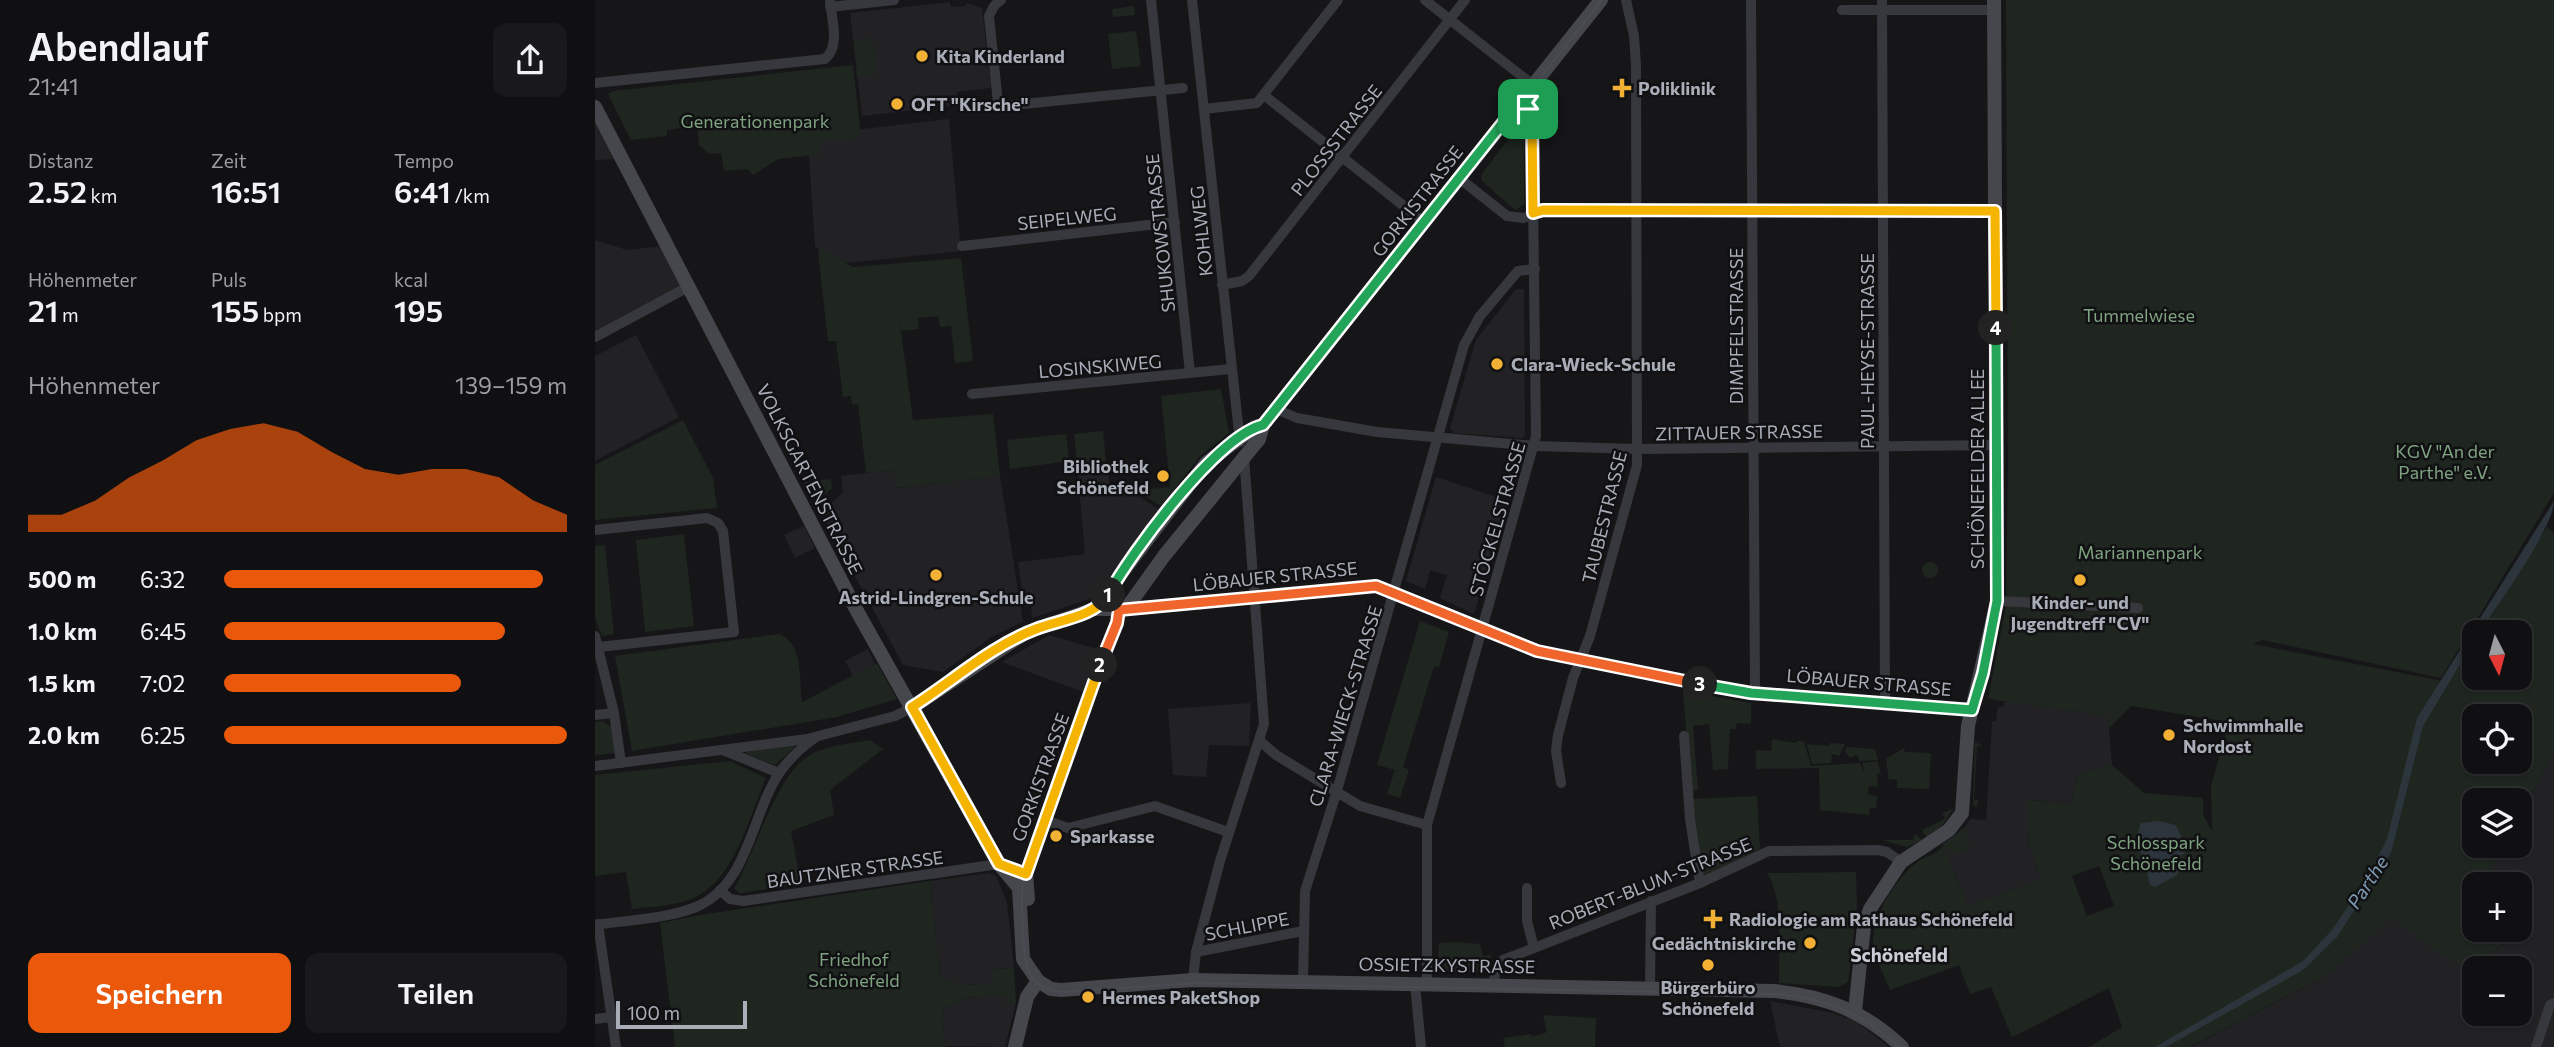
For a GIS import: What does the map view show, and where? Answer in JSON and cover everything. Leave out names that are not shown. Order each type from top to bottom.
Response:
[{"type":"main road","name":"GORKISTRASSE","points":[[1094,609],[1104,600],[1206,463],[1239,438],[1263,425],[1601,0]]},
{"type":"main road","name":"SCHÖNEFELDER ALLEE","points":[[1901,862],[1949,830],[1961,816],[1972,710],[1983,673],[1997,601],[1994,5]]},
{"type":"main road","name":"VOLKSGARTENSTRASSE","points":[[595,107],[857,611],[999,864],[1019,888],[1022,957],[1027,962]]},
{"type":"main road","name":"GORKISTRASSE","points":[[1123,610],[1259,439],[1263,425]]},
{"type":"main road","name":"LÖBAUER STRASSE","points":[[912,707],[1022,635],[1094,609],[1123,610]]},
{"type":"main road","points":[[1855,1011],[1864,926],[1878,894],[1901,862]]},
{"type":"main road","points":[[999,864],[1026,874]]},
{"type":"main road","name":"GORKISTRASSE","points":[[1026,874],[1032,956],[1027,962]]},
{"type":"main road","points":[[1015,1047],[1027,997],[1038,981],[1027,962]]},
{"type":"main road","name":"OSSIETZKYSTRASSE","points":[[1038,981],[1051,989],[1061,990],[1193,980],[1650,987],[1787,992],[1820,998],[1855,1011],[1902,1047]]},
{"type":"street","points":[[595,83],[825,58],[832,53],[834,44],[830,3],[894,0]]},
{"type":"street","name":"SHUKOWSTRASSE","points":[[1151,0],[1191,373]]},
{"type":"street","name":"KOHLWEG","points":[[1192,0],[1231,369],[1244,458],[1264,719],[1260,741],[1229,832],[1196,952],[1193,980]]},
{"type":"street","points":[[1204,108],[1257,103],[1338,0]]},
{"type":"street","points":[[1425,0],[1533,85]]},
{"type":"street","name":"PLOSSSTRASSE","points":[[1222,285],[1242,281],[1249,276],[1465,0]]},
{"type":"street","name":"TAUBESTRASSE","points":[[1561,783],[1556,751],[1558,735],[1580,660],[1590,636],[1635,472],[1638,449],[1636,65],[1634,36],[1626,0]]},
{"type":"street","name":"DIMPFELSTRASSE","points":[[1751,0],[1755,693]]},
{"type":"street","points":[[994,2],[990,24],[998,103],[1004,106],[1183,88]]},
{"type":"street","points":[[1842,10],[1882,5],[1994,5]]},
{"type":"street","name":"PAUL-HEYSE-STRASSE","points":[[1882,5],[1885,702]]},
{"type":"street","points":[[1263,95],[1424,222]]},
{"type":"street","name":"STÖCKELSTRASSE","points":[[1421,1047],[1427,825],[1535,446],[1532,117],[1520,101]]},
{"type":"street","points":[[1459,178],[1507,216],[1524,218],[1543,210],[1995,211]]},
{"type":"street","name":"SEIPELWEG","points":[[962,246],[1175,222]]},
{"type":"street","name":"CLARA-WIECK-STRASSE","points":[[1303,982],[1305,891],[1336,794],[1470,331],[1518,271],[1535,269]]},
{"type":"street","points":[[595,337],[690,286]]},
{"type":"street","name":"LOSINSKIWEG","points":[[972,394],[1231,369]]},
{"type":"street","name":"ZITTAUER STRASSE","points":[[1276,409],[1322,423],[1438,440],[1535,446],[1638,449],[1997,445]]},
{"type":"street","points":[[595,530],[707,518],[718,523],[723,531],[734,632],[599,647]]},
{"type":"street","name":"LÖBAUER STRASSE","points":[[1123,610],[1376,586],[1537,651],[1580,660],[1755,693],[1972,710]]},
{"type":"street","points":[[1997,601],[2138,608]]},
{"type":"street","name":"GORKISTRASSE","points":[[1026,874],[1123,610]]},
{"type":"street","points":[[595,636],[614,713],[621,763]]},
{"type":"street","name":"LÖBAUER STRASSE","points":[[595,766],[818,736],[895,716],[912,707]]},
{"type":"street","points":[[595,715],[614,713]]},
{"type":"street","points":[[616,1047],[596,925],[683,911],[698,906],[720,890],[745,850],[779,773],[818,736]]},
{"type":"street","points":[[1684,736],[1690,819],[1700,883]]},
{"type":"street","points":[[1260,741],[1336,794],[1360,806],[1427,825]]},
{"type":"street","name":"LÖBAUER STRASSE","points":[[722,750],[779,773]]},
{"type":"street","points":[[1045,820],[1068,828],[1155,806],[1229,832]]},
{"type":"street","name":"ROBERT-BLUM-STRASSE","points":[[1493,985],[1496,969],[1503,960],[1700,883],[1769,851],[1878,850],[1887,852],[1901,862]]},
{"type":"street","name":"BAUTZNER STRASSE","points":[[720,890],[730,899],[743,901],[999,864]]},
{"type":"street","name":"ROBERT-BLUM-STRASSE","points":[[1527,888],[1527,921],[1534,948]]},
{"type":"street","points":[[1650,987],[1651,901]]},
{"type":"street","name":"SCHLIPPE","points":[[1196,952],[1303,931]]},
{"type":"street","points":[[2536,1047],[2550,1005],[2554,1001],[2554,991]]},
{"type":"street","points":[[595,1019],[612,1017]]},
{"type":"shaded area","name":"Kita Kinderland","points":[[950,2],[951,7],[966,6],[967,3],[982,8],[991,88],[957,92],[958,105],[862,116],[850,13]]},
{"type":"shaded area","points":[[595,117],[617,159],[595,160]]},
{"type":"shaded area","points":[[949,119],[961,251],[837,264],[815,246],[809,155],[812,135]]},
{"type":"shaded area","points":[[595,240],[627,250],[662,246],[688,291],[595,341]]},
{"type":"shaded area","name":"Clara-Wieck-Schule","points":[[1516,289],[1524,289],[1525,435],[1522,438],[1454,433],[1450,428],[1476,340]]},
{"type":"shaded area","points":[[636,335],[679,417],[595,461],[595,356]]},
{"type":"shaded area","points":[[1107,463],[1110,491],[1131,491],[1161,511],[1092,598],[1032,618],[1031,606],[1024,607],[1018,562],[1085,554],[1077,465]]},
{"type":"shaded area","name":"Astrid-Lindgren-Schule","points":[[894,470],[897,488],[1000,476],[1023,622],[993,636],[943,672],[903,665],[821,513],[843,492],[841,476]]},
{"type":"shaded area","points":[[1436,477],[1508,501],[1474,614],[1440,598],[1447,575],[1430,570],[1425,589],[1406,581]]},
{"type":"shaded area","points":[[804,526],[815,548],[795,558],[784,535]]},
{"type":"shaded area","points":[[1049,635],[1097,649],[1083,692],[1002,662]]},
{"type":"shaded area","points":[[868,649],[875,664],[853,676],[845,661]]},
{"type":"shaded area","points":[[2005,701],[2108,716],[2112,765],[2079,773],[2071,804],[2028,800],[2029,845],[2041,879],[1968,906],[1942,844],[1964,829],[1970,819],[1986,820],[1992,721],[1996,721],[1998,707],[2004,707]]},
{"type":"shaded area","points":[[1251,703],[1249,746],[1209,745],[1206,777],[1173,775],[1168,709]]},
{"type":"shaded area","points":[[2554,754],[2554,1047],[2191,1047],[2327,975],[2392,918],[2462,968],[2462,1026],[2532,1026],[2532,956],[2489,956],[2505,942],[2532,942],[2532,872],[2488,872],[2496,858],[2532,858],[2532,793]]},
{"type":"shaded area","points":[[988,873],[996,876],[1007,902],[1014,968],[993,969],[994,983],[965,985],[940,978],[930,881]]},
{"type":"shaded area","points":[[1005,995],[1006,1004],[1016,1003],[1005,1047],[945,1046],[942,1009],[965,998]]},
{"type":"shaded area","points":[[1770,1001],[1833,1013],[1857,1022],[1889,1047],[1780,1047]]},
{"type":"green space","points":[[2006,0],[2554,0],[2554,493],[2476,620],[2462,620],[2462,644],[2441,678],[2262,640],[2253,644],[2448,682],[2462,660],[2462,690],[2532,690],[2532,620],[2489,620],[2547,527],[2554,533],[2554,754],[2532,793],[2532,788],[2462,788],[2462,858],[2496,858],[2488,872],[2462,872],[2462,942],[2504,942],[2489,956],[2462,956],[2462,969],[2392,918],[2327,975],[2190,1047],[2089,1047],[2122,1027],[2109,988],[2012,1037],[1991,987],[1970,994],[1959,965],[1890,990],[1877,961],[1873,944],[1874,933],[1887,897],[1911,867],[1943,846],[1968,906],[2041,879],[2029,845],[2027,800],[2071,804],[2079,773],[2112,765],[2144,793],[2203,798],[2203,815],[2212,831],[2211,786],[2229,722],[2131,706],[2109,728],[2108,716],[1988,699],[2006,605]],"holes":[[[2099,866],[2114,906],[2087,916],[2072,876]]]},
{"type":"green space","points":[[1134,6],[1135,15],[1113,17],[1112,9]]},
{"type":"green space","points":[[1136,31],[1141,66],[1112,69],[1108,34]]},
{"type":"green space","points":[[873,38],[876,75],[857,77],[854,40]]},
{"type":"green space","name":"Generationenpark","points":[[853,65],[861,137],[820,141],[821,154],[778,159],[753,175],[747,169],[724,171],[721,153],[709,154],[699,145],[697,126],[667,130],[667,136],[631,140],[608,94],[613,91]]},
{"type":"green space","points":[[1518,132],[1524,140],[1524,204],[1515,210],[1482,181],[1481,175],[1513,133]]},
{"type":"green space","points":[[821,249],[853,267],[961,258],[973,361],[955,363],[951,326],[940,327],[938,316],[918,318],[919,329],[902,331],[900,323],[913,420],[993,414],[1000,476],[896,488],[894,470],[866,473],[858,404],[852,405],[851,396],[843,397],[836,341],[828,341],[818,252]]},
{"type":"green space","points":[[1221,389],[1229,433],[1200,456],[1161,506],[1140,490],[1170,487],[1161,396]]},
{"type":"green space","points":[[683,420],[713,478],[717,508],[595,520],[595,465]]},
{"type":"green space","points":[[1103,431],[1106,462],[1077,465],[1074,434]]},
{"type":"green space","points":[[1066,434],[1069,461],[1010,469],[1007,440]]},
{"type":"green space","points":[[831,479],[832,488],[815,503],[804,482]]},
{"type":"green space","points":[[684,534],[694,626],[645,632],[636,540]]},
{"type":"green space","points":[[605,545],[614,634],[602,636],[595,618],[595,546]]},
{"type":"green space","points":[[1930,562],[1936,564],[1936,576],[1930,578],[1924,576],[1922,570],[1924,564]]},
{"type":"green space","points":[[1420,621],[1449,632],[1439,667],[1434,666],[1403,767],[1409,770],[1400,798],[1387,794],[1395,770],[1377,765]]},
{"type":"green space","points":[[779,634],[793,646],[796,654],[802,702],[877,663],[897,699],[837,717],[632,751],[615,656]]},
{"type":"green space","points":[[1683,691],[1751,703],[1751,724],[1737,723],[1736,729],[1730,729],[1728,769],[1713,770],[1709,724],[1693,726],[1698,790],[1691,791]]},
{"type":"green space","points":[[603,721],[611,727],[615,753],[595,755],[595,722]]},
{"type":"green space","points":[[1772,739],[1796,743],[1804,741],[1811,766],[1860,763],[1865,774],[1862,763],[1877,761],[1881,773],[1877,774],[1878,787],[1869,786],[1868,795],[1877,796],[1876,808],[1870,808],[1869,815],[1820,810],[1819,768],[1756,769],[1756,750],[1771,751]]},
{"type":"green space","points":[[870,740],[883,749],[830,790],[834,815],[791,831],[801,884],[740,893],[734,889],[766,818],[785,781],[796,767],[821,750]]},
{"type":"green space","points":[[1975,742],[1983,746],[1977,746],[1974,800],[1979,800],[1976,808],[1973,805]]},
{"type":"green space","points":[[1830,743],[1845,744],[1839,756],[1832,754],[1831,763],[1812,764],[1807,744],[1829,746]]},
{"type":"green space","points":[[795,744],[775,765],[746,752]]},
{"type":"green space","points":[[1847,747],[1875,749],[1878,760],[1860,761],[1857,755],[1850,758],[1845,751]]},
{"type":"green space","points":[[1904,748],[1905,752],[1931,753],[1929,789],[1897,788],[1897,780],[1890,779],[1889,784],[1886,759]]},
{"type":"green space","points":[[730,761],[766,778],[728,866],[702,893],[686,901],[632,909],[626,872],[595,876],[595,775]]},
{"type":"green space","points":[[1757,796],[1760,848],[1748,858],[1704,878],[1692,799]]},
{"type":"green space","points":[[1953,809],[1942,826],[1926,837],[1922,830],[1945,819],[1942,813]]},
{"type":"green space","points":[[1964,828],[1971,841],[1965,850],[1953,854],[1943,846]]},
{"type":"green space","points":[[1915,834],[1922,840],[1907,847],[1882,840],[1913,840]]},
{"type":"green space","points":[[1856,872],[1857,907],[1848,982],[1839,987],[1779,983],[1778,912],[1773,885],[1767,873]]},
{"type":"green space","name":"Friedhof Schönefeld","points":[[930,881],[940,978],[965,985],[993,983],[992,969],[1014,968],[1016,1003],[1006,1004],[1005,995],[965,998],[942,1009],[945,1045],[948,1047],[675,1047],[660,923]]},
{"type":"green space","points":[[1439,943],[1480,944],[1483,956],[1492,955],[1482,972],[1437,972]]},
{"type":"green space","points":[[1543,1015],[1596,1018],[1595,1047],[1505,1047],[1503,1038],[1531,1034],[1532,1037],[1547,1032]]},
{"type":"water","points":[[2554,501],[2545,529],[2511,586],[2488,620],[2479,620]]},
{"type":"water","name":"Parthe","points":[[2462,647],[2462,661],[2423,726],[2391,853],[2337,937],[2303,970],[2166,1047],[2155,1047],[2303,961],[2332,930],[2366,880],[2387,839],[2417,718]]},
{"type":"water","points":[[2159,821],[2176,825],[2186,849],[2184,854],[2173,858],[2179,870],[2177,875],[2155,887],[2150,885],[2144,859],[2134,843],[2141,823]]},
{"type":"tram line","points":[[1262,429],[1602,0]]},
{"type":"tram line","points":[[1114,619],[1023,878],[1025,956],[1030,974],[1043,987],[1065,992],[1195,983],[1774,994],[1809,999],[1841,1009],[1871,1025],[1899,1047]]},
{"type":"place","name":"Kita Kinderland","points":[[922,56]]},
{"type":"place","name":"Poliklinik","points":[[1622,88]]},
{"type":"place","name":"OFT \"Kirsche\"","points":[[897,104]]},
{"type":"place","name":"Clara-Wieck-Schule","points":[[1497,364]]},
{"type":"place","name":"Bibliothek Schönefeld","points":[[1163,476]]},
{"type":"place","name":"Astrid-Lindgren-Schule","points":[[936,575]]},
{"type":"place","name":"Kinder- und Jugendtreff \"CV\"","points":[[2080,580]]},
{"type":"place","name":"Schwimmhalle Nordost","points":[[2169,735]]},
{"type":"place","name":"Sparkasse","points":[[1056,836]]},
{"type":"place","name":"Radiologie am Rathaus Schönefeld","points":[[1713,919]]},
{"type":"place","name":"Gedächtniskirche","points":[[1810,943]]},
{"type":"place","name":"Bürgerbüro Schönefeld","points":[[1708,965]]},
{"type":"place","name":"Hermes PaketShop","points":[[1088,997]]},
{"type":"district","name":"Schönefeld","points":[[1899,954]]},
{"type":"route","points":[[1520,101],[1528,109],[1532,117],[1533,213],[1543,210],[1995,211],[1997,601],[1983,673],[1972,710],[1751,693],[1580,660],[1537,651],[1376,586],[1119,610],[1117,623],[1026,874],[999,864],[912,707],[1022,635],[1101,604],[1206,463],[1247,432],[1263,425],[1520,101]]},
{"type":"park label","name":"Tummelwiese","points":[[2139,315]]},
{"type":"park label","name":"KGV \"An der Parthe\" e.V.","points":[[2445,461]]},
{"type":"park label","name":"Mariannenpark","points":[[2140,552]]},
{"type":"park label","name":"Schlosspark Schönefeld","points":[[2156,852]]}]
